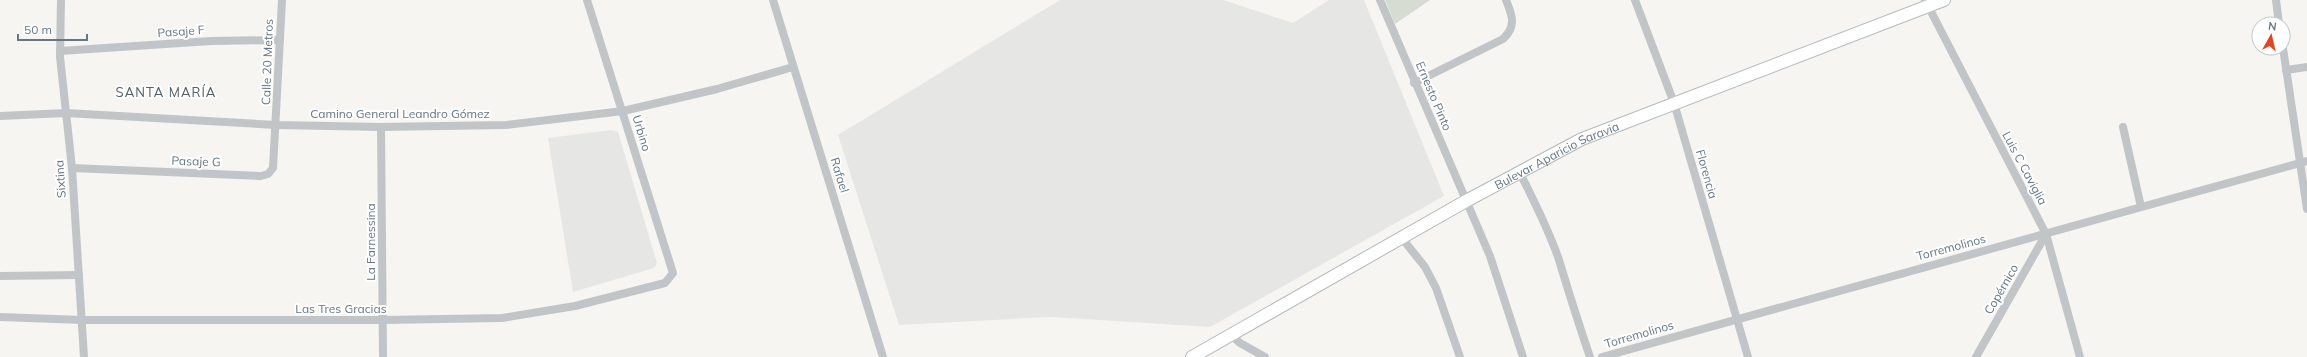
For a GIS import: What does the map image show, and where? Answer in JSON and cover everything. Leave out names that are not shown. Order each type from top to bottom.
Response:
[{"type":"street","name":"Sixtina","points":[[61,0],[60,51],[72,168],[84,357]]},
{"type":"street","name":"Calle 20 Metros","points":[[276,125],[282,0]]},
{"type":"street","name":"Urbino","points":[[587,0],[673,273]]},
{"type":"street","name":"Rafael","points":[[773,0],[882,357]]},
{"type":"street","name":"Ernesto Pinto","points":[[1380,0],[1414,83],[1490,256],[1523,357]]},
{"type":"street","points":[[1414,83],[1503,39],[1508,34],[1513,22],[1506,0]]},
{"type":"street","name":"Florencia","points":[[1635,0],[1674,103],[1748,357]]},
{"type":"street","name":"Bulevar Aparicio Saravia","points":[[1192,357],[1401,237],[1582,139],[1926,3],[1944,0]]},
{"type":"street","points":[[2276,0],[2278,16]]},
{"type":"street","name":"Luis C Caviglia","points":[[1926,3],[2046,234],[2080,357]]},
{"type":"street","name":"Pasaje F","points":[[60,51],[211,41],[280,40]]},
{"type":"street","points":[[2284,56],[2304,162],[2307,209]]},
{"type":"street","name":"Camino General Leandro Gómez","points":[[0,116],[66,113],[276,125],[381,128],[506,125],[623,112],[717,89],[793,67]]},
{"type":"street","points":[[2286,70],[2307,67]]},
{"type":"street","name":"Pasaje G","points":[[72,168],[261,176],[268,174],[273,168],[276,125]]},
{"type":"street","points":[[2122,127],[2141,207]]},
{"type":"street","name":"La Farnessina","points":[[381,128],[383,357]]},
{"type":"street","name":"Torremolinos","points":[[1602,357],[2304,162]]},
{"type":"street","points":[[1520,173],[1538,209],[1558,260],[1590,357]]},
{"type":"street","name":"Copérnico","points":[[1976,357],[2046,234]]},
{"type":"street","points":[[1401,237],[1425,267],[1436,288],[1460,357]]},
{"type":"street","name":"Las Tres Gracias","points":[[0,317],[82,320],[382,320],[502,318],[575,306],[665,283],[673,273]]},
{"type":"street","points":[[0,276],[79,275]]},
{"type":"street","points":[[1231,335],[1240,343],[1265,357]]},
{"type":"shaded area","points":[[1060,0],[1223,0],[1293,23],[1329,0],[1364,0],[1444,196],[1210,327],[1051,317],[899,325],[838,135]]},
{"type":"shaded area","points":[[1385,0],[1430,0],[1395,24]]},
{"type":"shaded area","points":[[611,130],[618,132],[657,263],[654,268],[573,292],[548,138]]},
{"type":"district","name":"SANTA MARÍA","points":[[166,92]]}]
